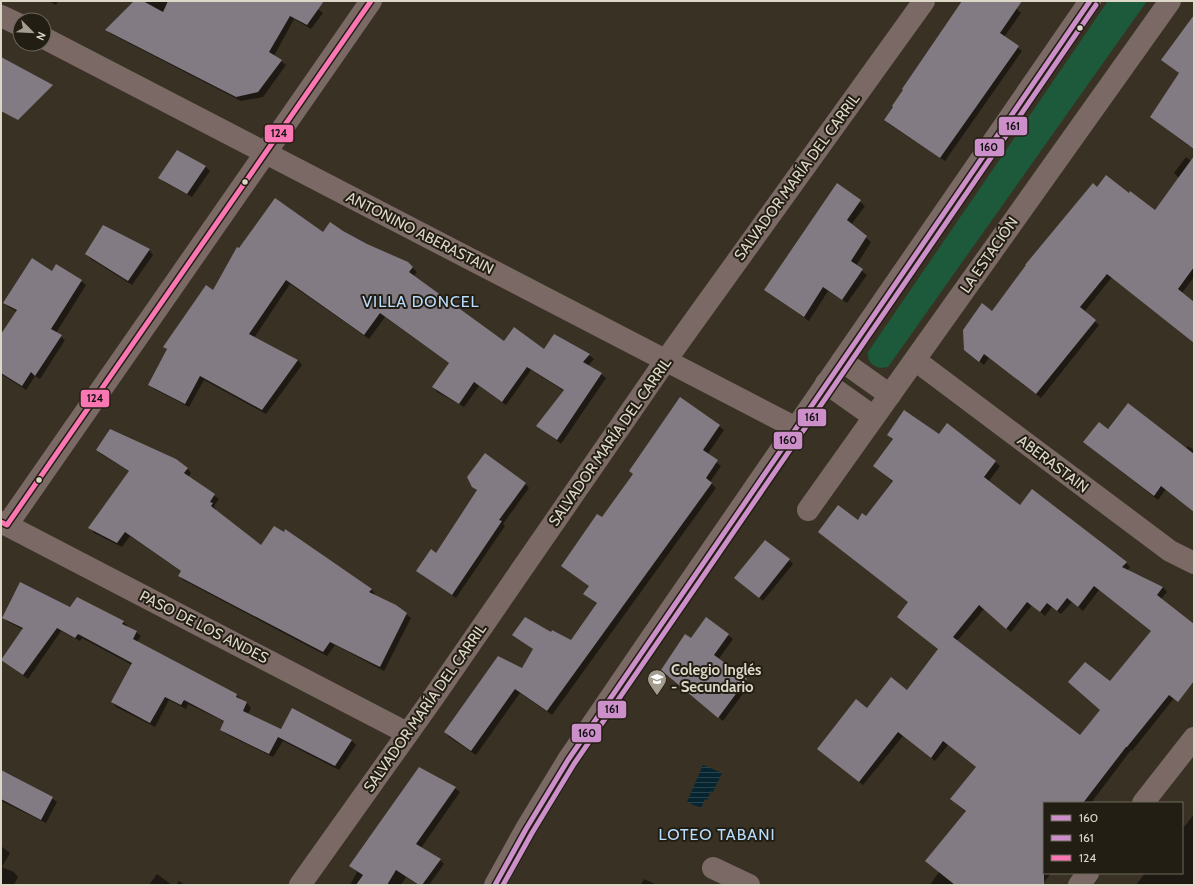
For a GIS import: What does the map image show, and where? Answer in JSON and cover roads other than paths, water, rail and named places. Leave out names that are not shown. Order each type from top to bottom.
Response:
[{"type":"street","points":[[4,524],[266,153],[371,1]]},
{"type":"street","name":"SALVADOR MARÍA DEL CARRIL","points":[[300,885],[433,698],[666,360],[924,1]]},
{"type":"street","points":[[495,885],[526,829],[568,760],[1090,1]]},
{"type":"street","name":"LA ESTACIÓN","points":[[808,510],[1170,1]]},
{"type":"street","points":[[1,16],[12,21]]},
{"type":"street","name":"ANTONINO ABERASTAIN","points":[[52,42],[796,428]]},
{"type":"street","name":"ABERASTAIN","points":[[915,360],[1170,551],[1194,563]]},
{"type":"street","points":[[842,361],[890,395]]},
{"type":"street","points":[[826,384],[874,417]]},
{"type":"street","name":"PASO DE LOS ANDES","points":[[4,524],[407,733]]},
{"type":"street","points":[[1144,802],[1194,738]]},
{"type":"street","points":[[713,868],[749,885]]},
{"type":"street","points":[[1079,885],[1087,874]]},
{"type":"water","points":[[703,765],[722,773],[713,792],[711,791],[707,800],[705,799],[701,808],[687,802]]},
{"type":"place","name":"Colegio Inglés - Secundario","points":[[657,696]]},
{"type":"district","name":"VILLA DONCEL","points":[[421,301]]},
{"type":"district","name":"LOTEO TABANI","points":[[717,834]]}]
